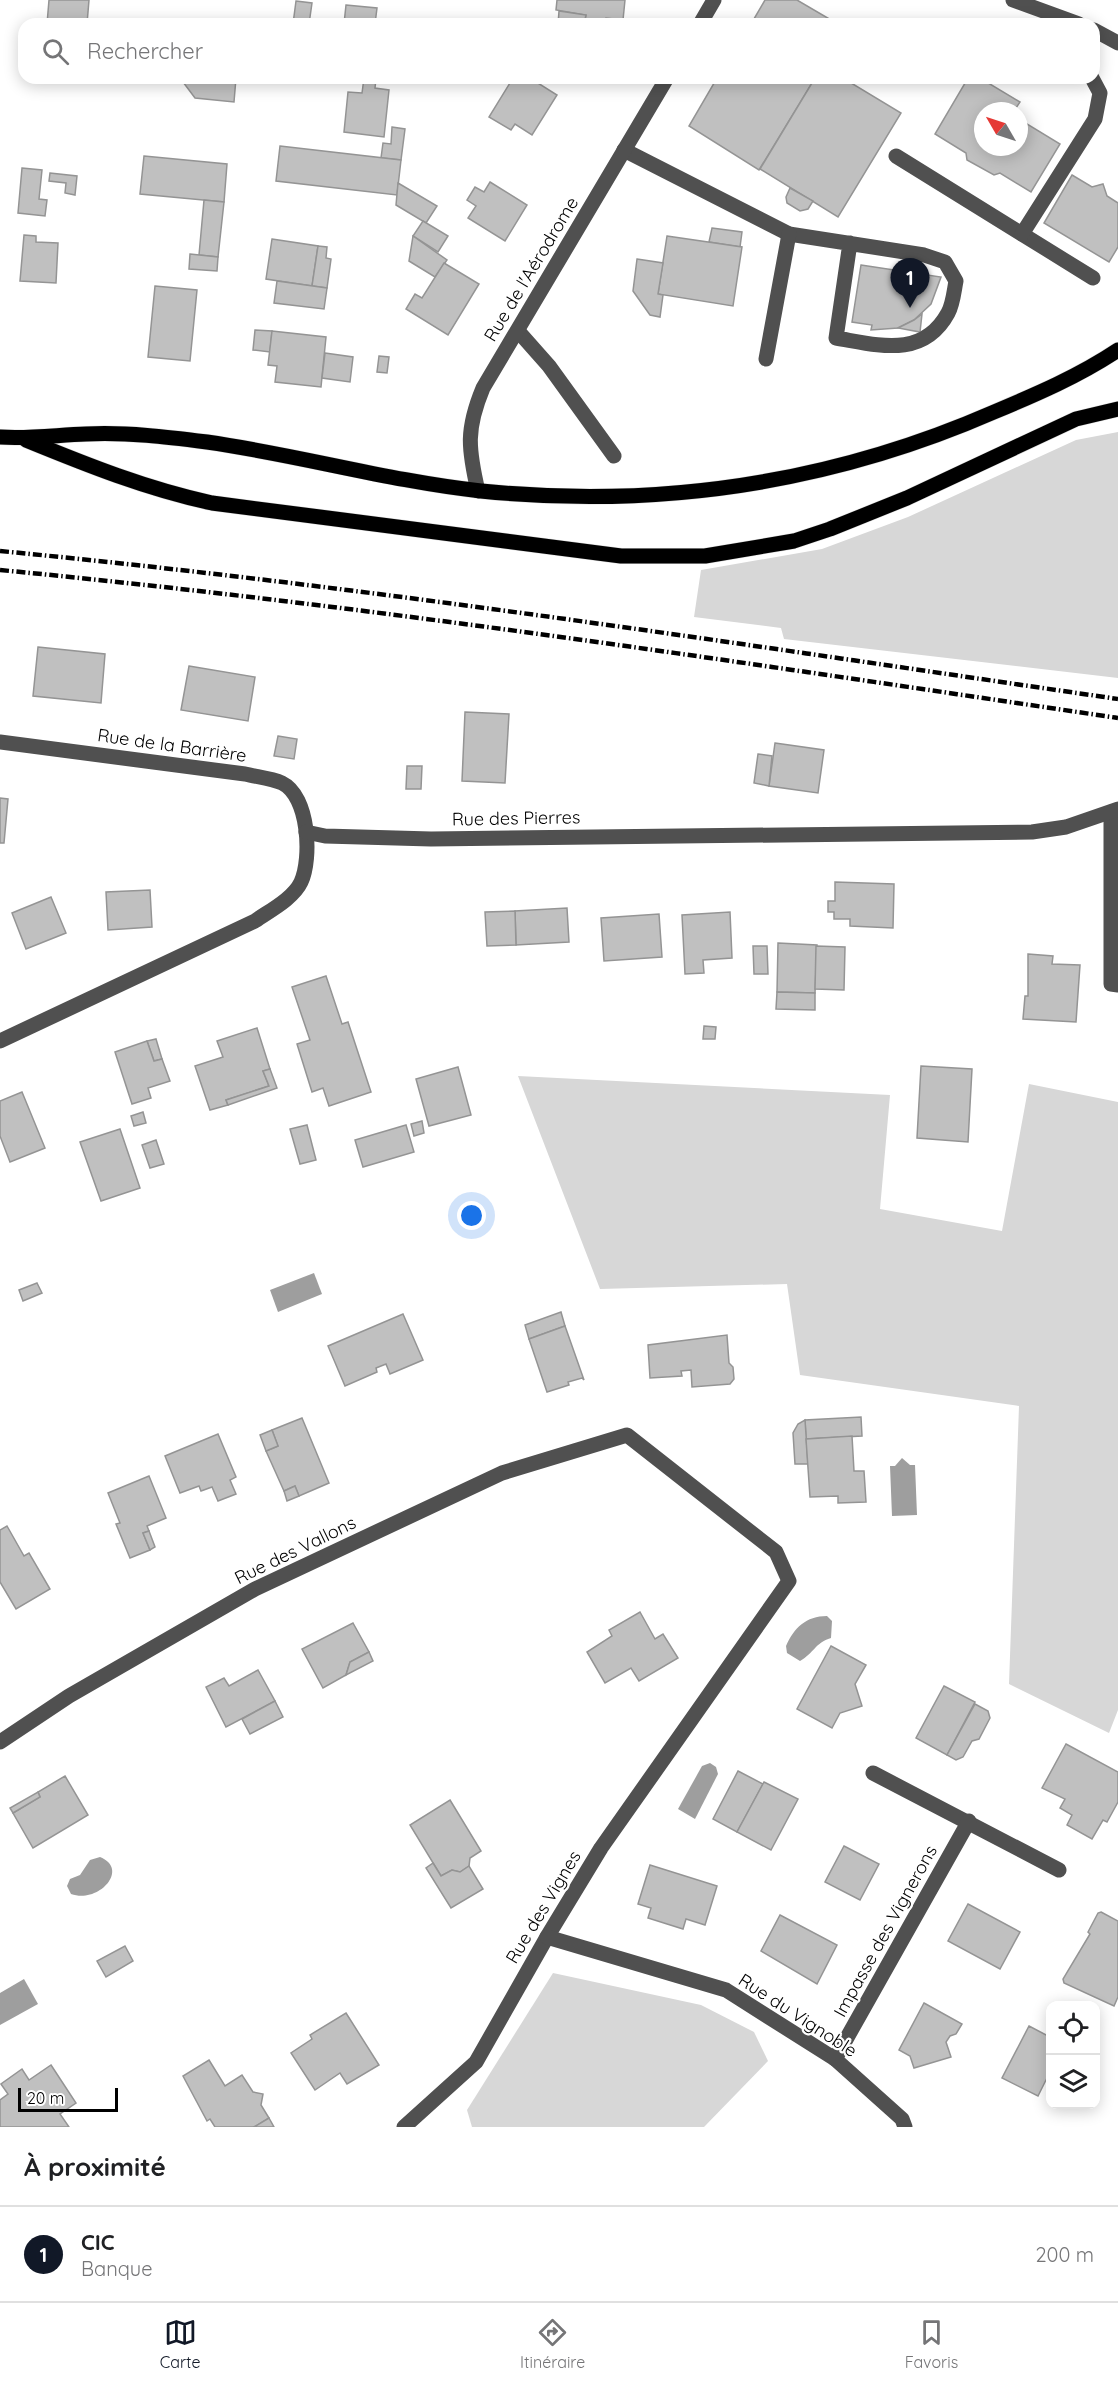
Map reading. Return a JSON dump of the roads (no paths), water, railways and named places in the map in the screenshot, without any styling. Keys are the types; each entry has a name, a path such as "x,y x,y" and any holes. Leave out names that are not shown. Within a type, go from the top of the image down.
{"main road":[{"path":"0,437 23,439 88,434 142,434 209,442 478,491 563,497 660,496 784,480 845,466 944,434 1085,372 1118,350"},
{"path":"23,439 126,480 212,503 621,555 705,556 794,541 831,529 907,498 1076,418 1118,409"}],"street":[{"path":"703,18 714,0"},
{"path":"1012,0 1062,18"},
{"path":"1100,33 1118,43"},
{"name":"Rue de l'Aérodrome","path":"478,491 469,450 472,418 483,388 663,84"},
{"path":"1022,234 1095,119 1100,93 1095,84"},
{"path":"624,150 789,234 850,243 924,255 945,262 956,281 949,312 926,338 895,348 836,338 850,243"},
{"path":"896,156 1093,278"},
{"path":"766,358 789,234"},
{"path":"518,331 549,366 614,456"},
{"name":"Rue de la Barrière","path":"0,742 246,774 283,784 299,799 306,832"},
{"path":"1114,811 1111,984 1118,985"},
{"name":"Rue des Pierres","path":"306,832 325,836 431,839 1032,832 1066,827 1114,811"},
{"path":"0,1041 255,921 285,900 300,884 306,861 306,832"},
{"name":"Rue des Vignes","path":"404,2127 476,2062 547,1937 602,1848 789,1581 776,1552 627,1435"},
{"name":"Rue des Vallons","path":"0,1742 69,1696 255,1589 502,1473 627,1435"},
{"path":"873,1773 969,1821 1059,1870"},
{"name":"Impasse des Vignerons","path":"835,2060 969,1821"},
{"name":"Rue du Vignoble","path":"547,1937 726,1990 835,2060 902,2119 905,2127"}],"railway":[{"path":"0,551 140,565 420,599 1118,699"},
{"path":"0,570 140,584 420,618 699,656 1118,718"}],"place":[{"name":"CIC","path":"910,308"}]}
